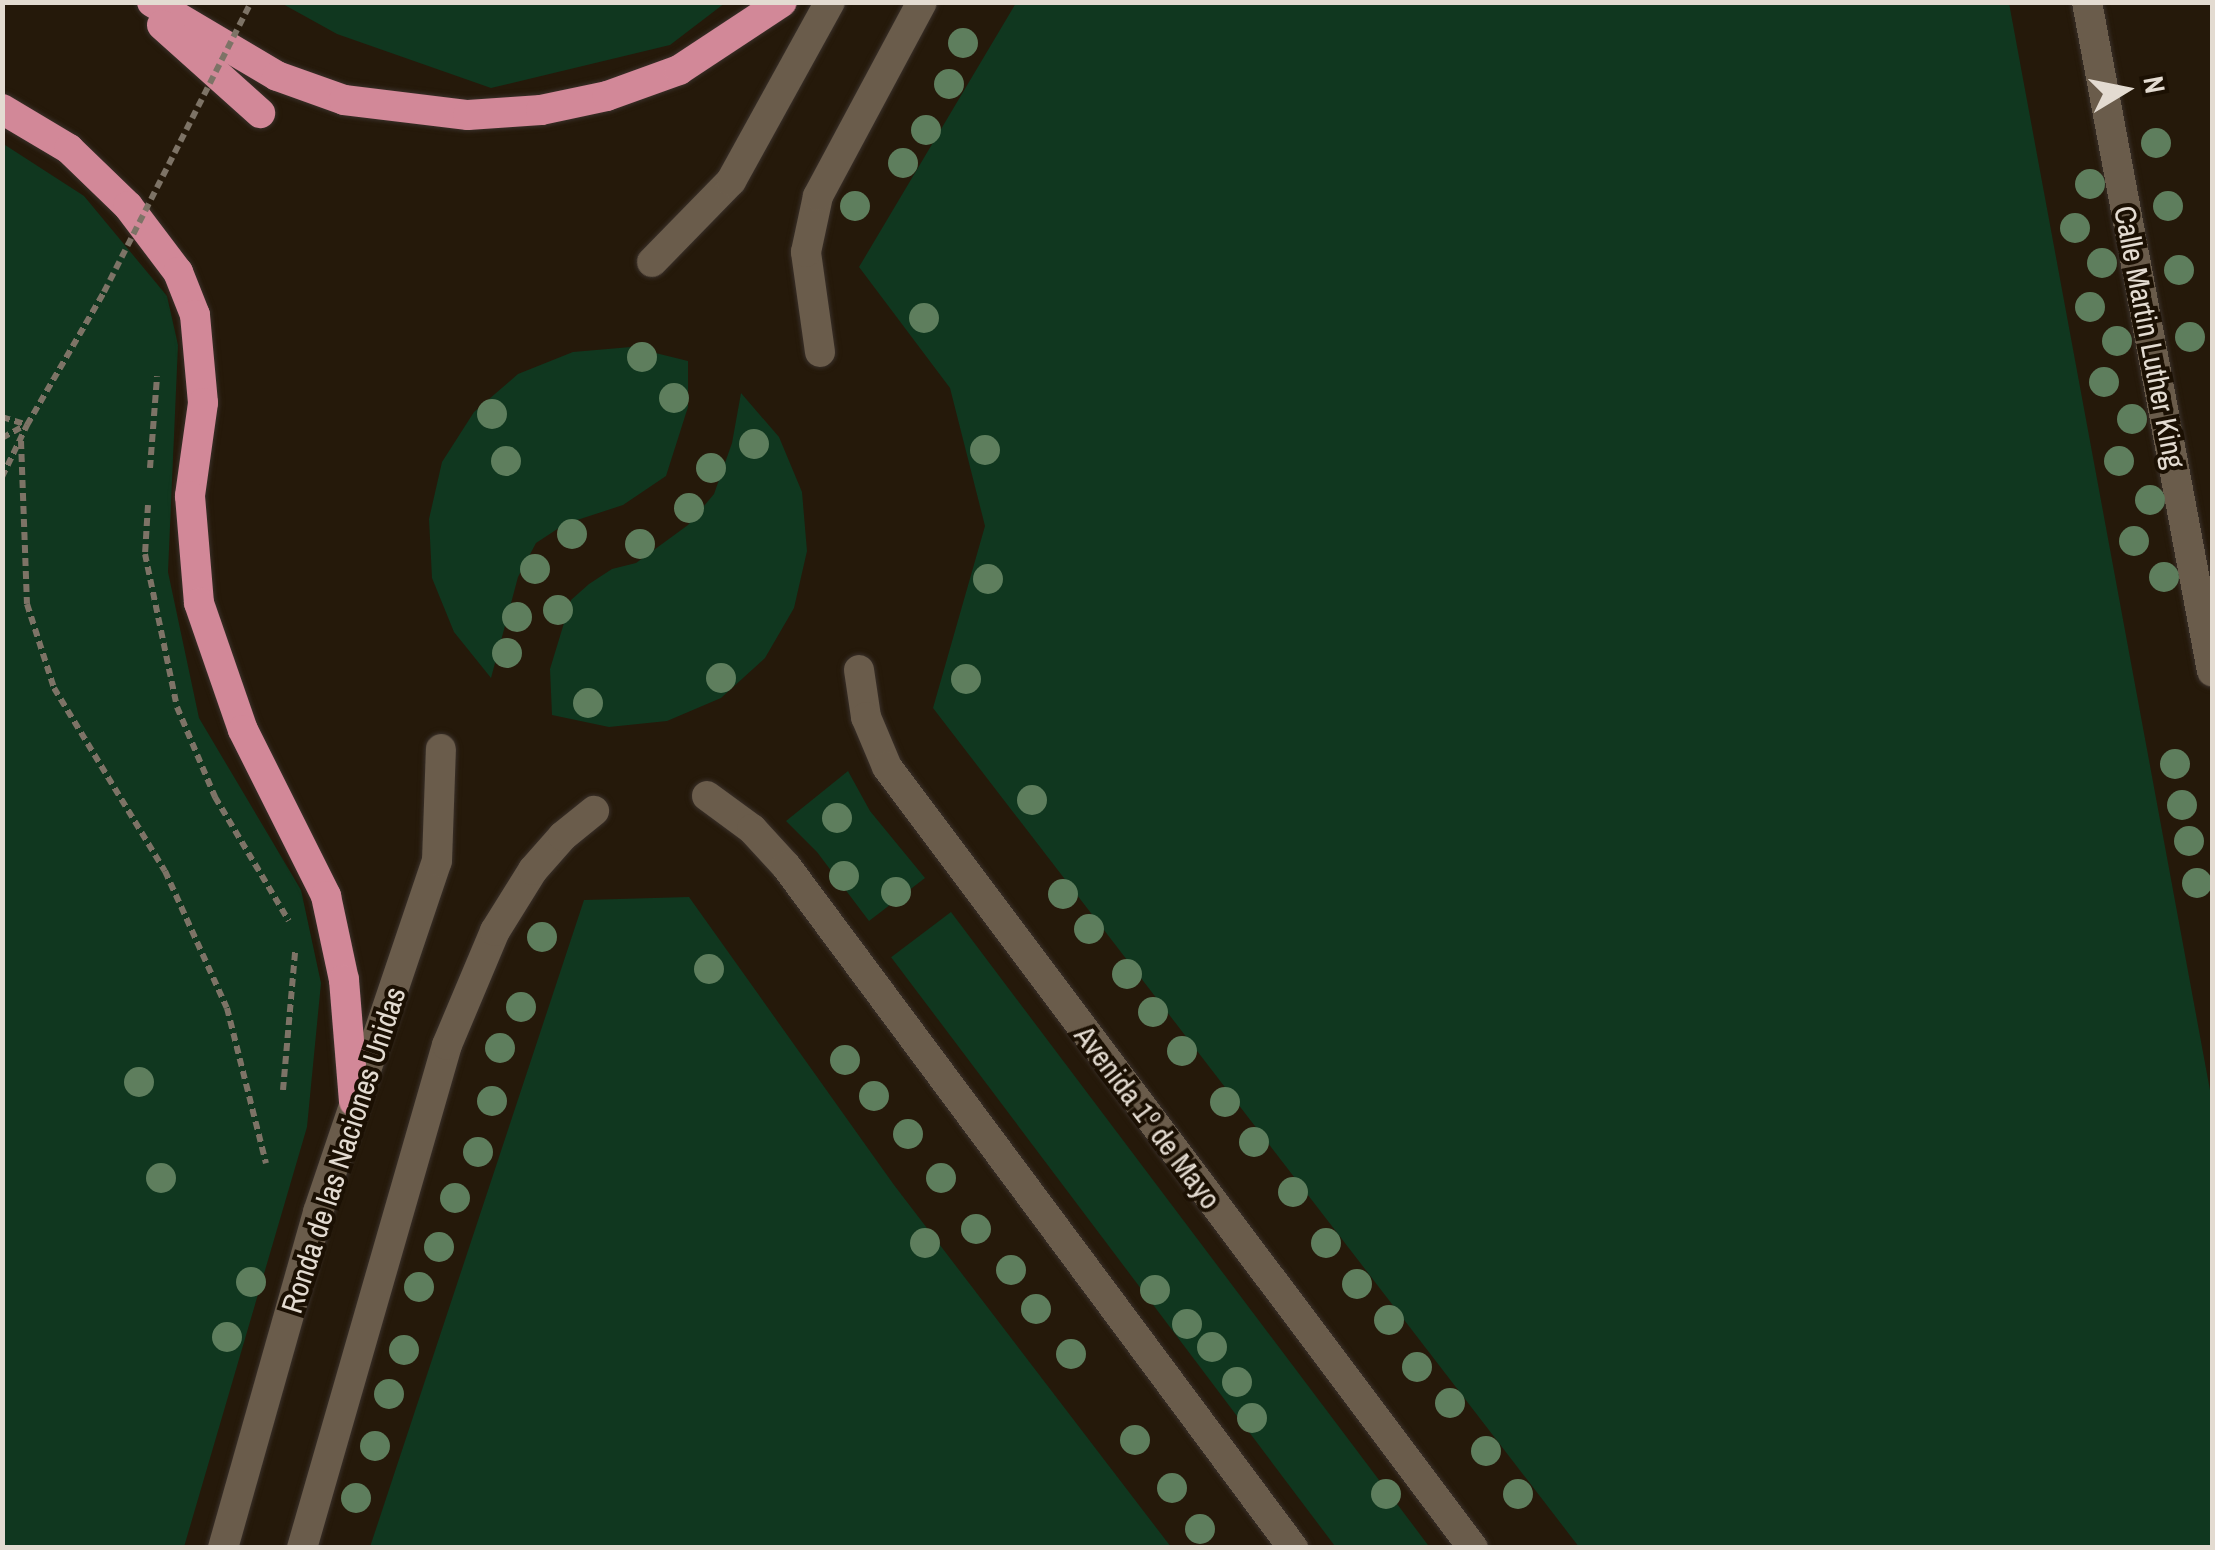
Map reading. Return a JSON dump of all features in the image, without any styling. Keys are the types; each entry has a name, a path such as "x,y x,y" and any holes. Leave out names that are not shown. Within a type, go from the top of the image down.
{"highway":[{"path":"136,2 260,113"},
{"path":"152,2 277,76 344,100 468,115 541,110 607,96 661,77 679,70 782,2"},
{"path":"2,108 69,150 128,206 178,272 196,315 203,403 190,496 198,604 243,730 326,896 344,980 354,1102"}],"street":[{"path":"652,262 731,181 830,2"},
{"path":"820,352 806,252 818,196 922,2"},
{"name":"Calle Martin Luther King","path":"2087,2 2212,671"},
{"name":"Avenida 1º de Mayo","path":"859,670 866,716 888,767 1473,1548"},
{"name":"Ronda de las Naciones Unidas","path":"223,1548 354,1102 437,861 441,749"},
{"path":"707,796 752,829 786,866 1293,1548"},
{"path":"302,1548 448,1045 495,931 532,870 563,836 594,811"}],"path":[{"path":"2,476 26,425 104,292 251,2"},
{"path":"2,416 26,425"},
{"path":"2,438 26,425"},
{"path":"21,441 27,604 54,688 165,871 227,1008 266,1163"}],"green space":[{"path":"281,3 725,3 670,45 491,88 337,34"},
{"path":"1016,3 2009,3 2212,1101 2212,1547 1579,1547 933,708 985,526 950,388 859,267"},
{"path":"2,143 84,196 167,296 178,345 168,572 199,718 301,890 321,983 307,1127 184,1547 3,1547"},
{"path":"631,347 688,361 688,407 666,476 623,505 565,524 536,543 518,577 491,678 454,632 432,578 429,519 442,462 474,412 518,374 573,352"},
{"path":"741,393 779,437 802,492 807,551 794,608 765,658 721,698 667,721 609,727 552,715 550,669 571,600 612,569 636,563 688,525 714,494 732,443"},
{"path":"848,771 870,811 925,878 869,921 817,852 786,821"},
{"path":"689,897 894,1185 1171,1547 370,1547 584,900"},
{"path":"951,912 1430,1548 1336,1548 891,957"}]}
